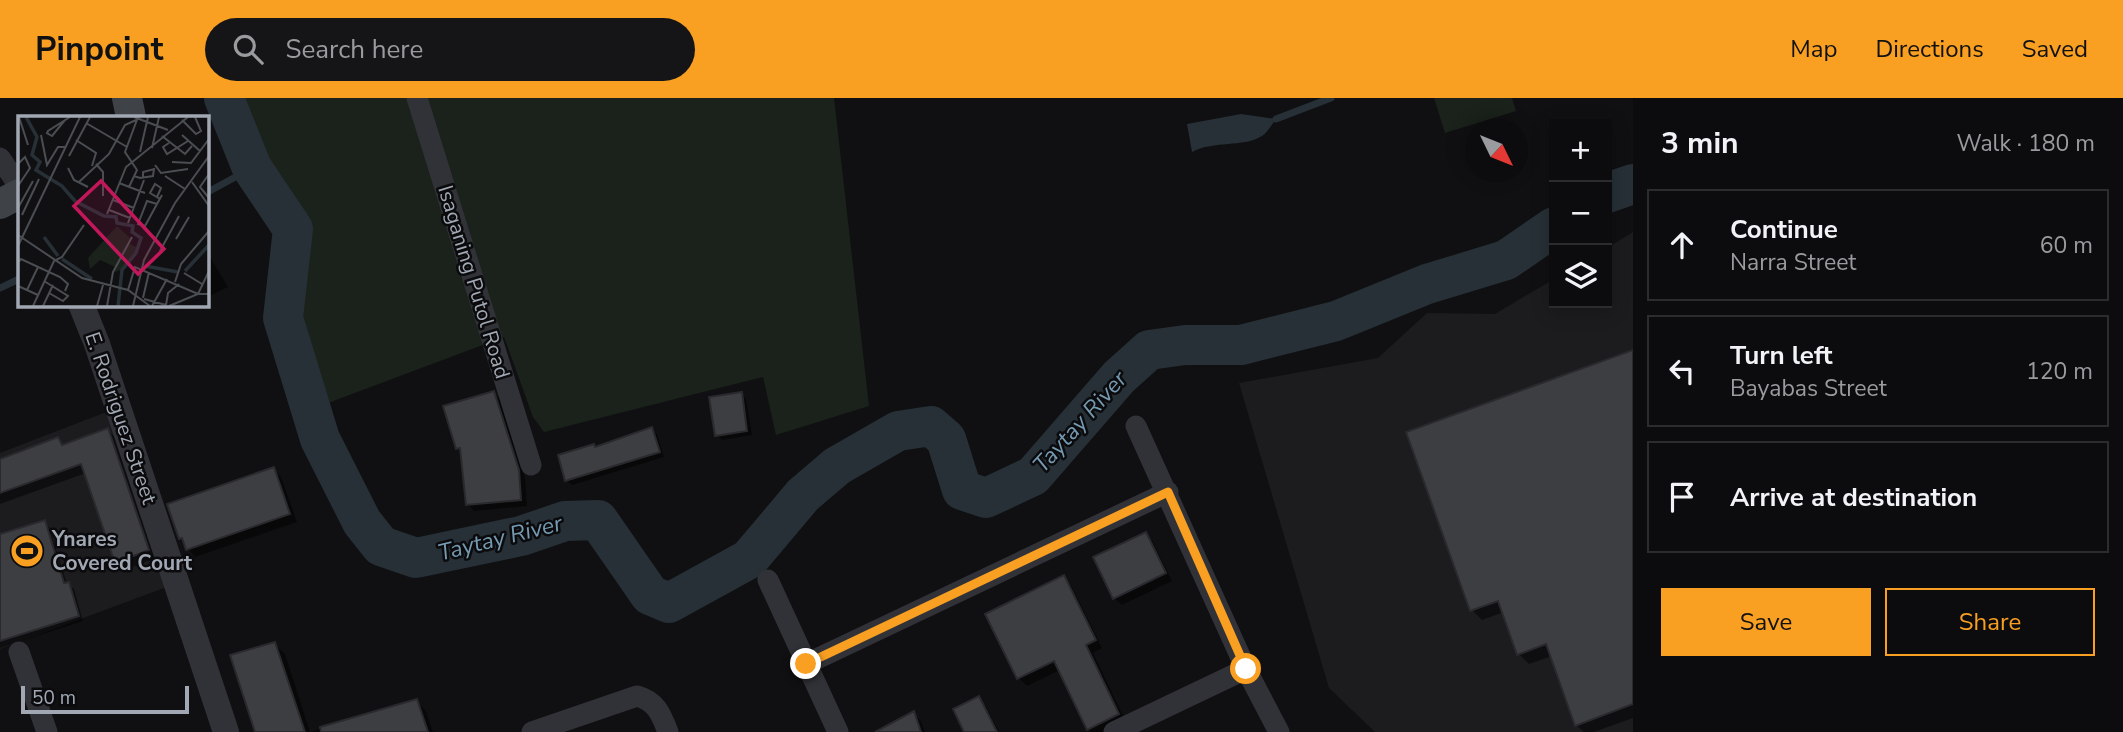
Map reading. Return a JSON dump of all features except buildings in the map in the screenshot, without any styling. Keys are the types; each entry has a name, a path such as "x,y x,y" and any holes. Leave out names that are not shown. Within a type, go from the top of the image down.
{"main road":[{"path":"127,98 131,116"},
{"path":"0,204 18,195"}],"street":[{"name":"Isaganing Putol Road","path":"417,98 531,465"},
{"path":"0,158 18,185"},
{"name":"E. Rodriguez Street","path":"82,306 97,344 226,732"},
{"path":"1136,426 1246,669 1279,732"},
{"path":"806,664 1168,492"},
{"path":"768,580 838,732"},
{"path":"19,652 47,732"},
{"path":"1114,732 1246,669"},
{"path":"532,732 637,696 648,699 658,709 668,732"}],"shaded area":[{"path":"243,98 834,98 869,406 776,435 763,377 544,432 533,417 504,337 328,403 293,319 305,231 257,156"},
{"path":"1434,98 1512,98 1516,111 1490,119 1465,119 1465,127 1445,133"},
{"path":"1241,114 1276,119 1264,135 1254,140 1210,146 1192,152 1187,124"},
{"path":"1633,232 1633,732 1375,732 1329,688 1239,383 1378,358 1427,313 1495,314 1549,282 1549,308 1612,308 1612,245"},
{"path":"114,409 172,585 0,649 0,453"}],"waterway":[{"name":"Taytay River","path":"224,98 252,168 293,229 283,318 320,439 362,522 381,546 416,558 521,536 565,521 598,520 650,595 669,603 749,559 803,495 837,466 898,431 931,426 946,439 962,490 986,498 1033,476 1119,377 1149,350 1185,345 1241,345 1336,321 1427,284 1506,260 1549,230"},
{"path":"1276,119 1331,98"},
{"path":"208,192 252,168"},
{"name":"Taytay River","path":"1612,191 1633,184"},
{"path":"0,288 18,279"}],"place":[{"name":"Ynares Covered Court","path":"27,551"}],"route":[{"path":"806,664 1168,492 1246,669"}]}
